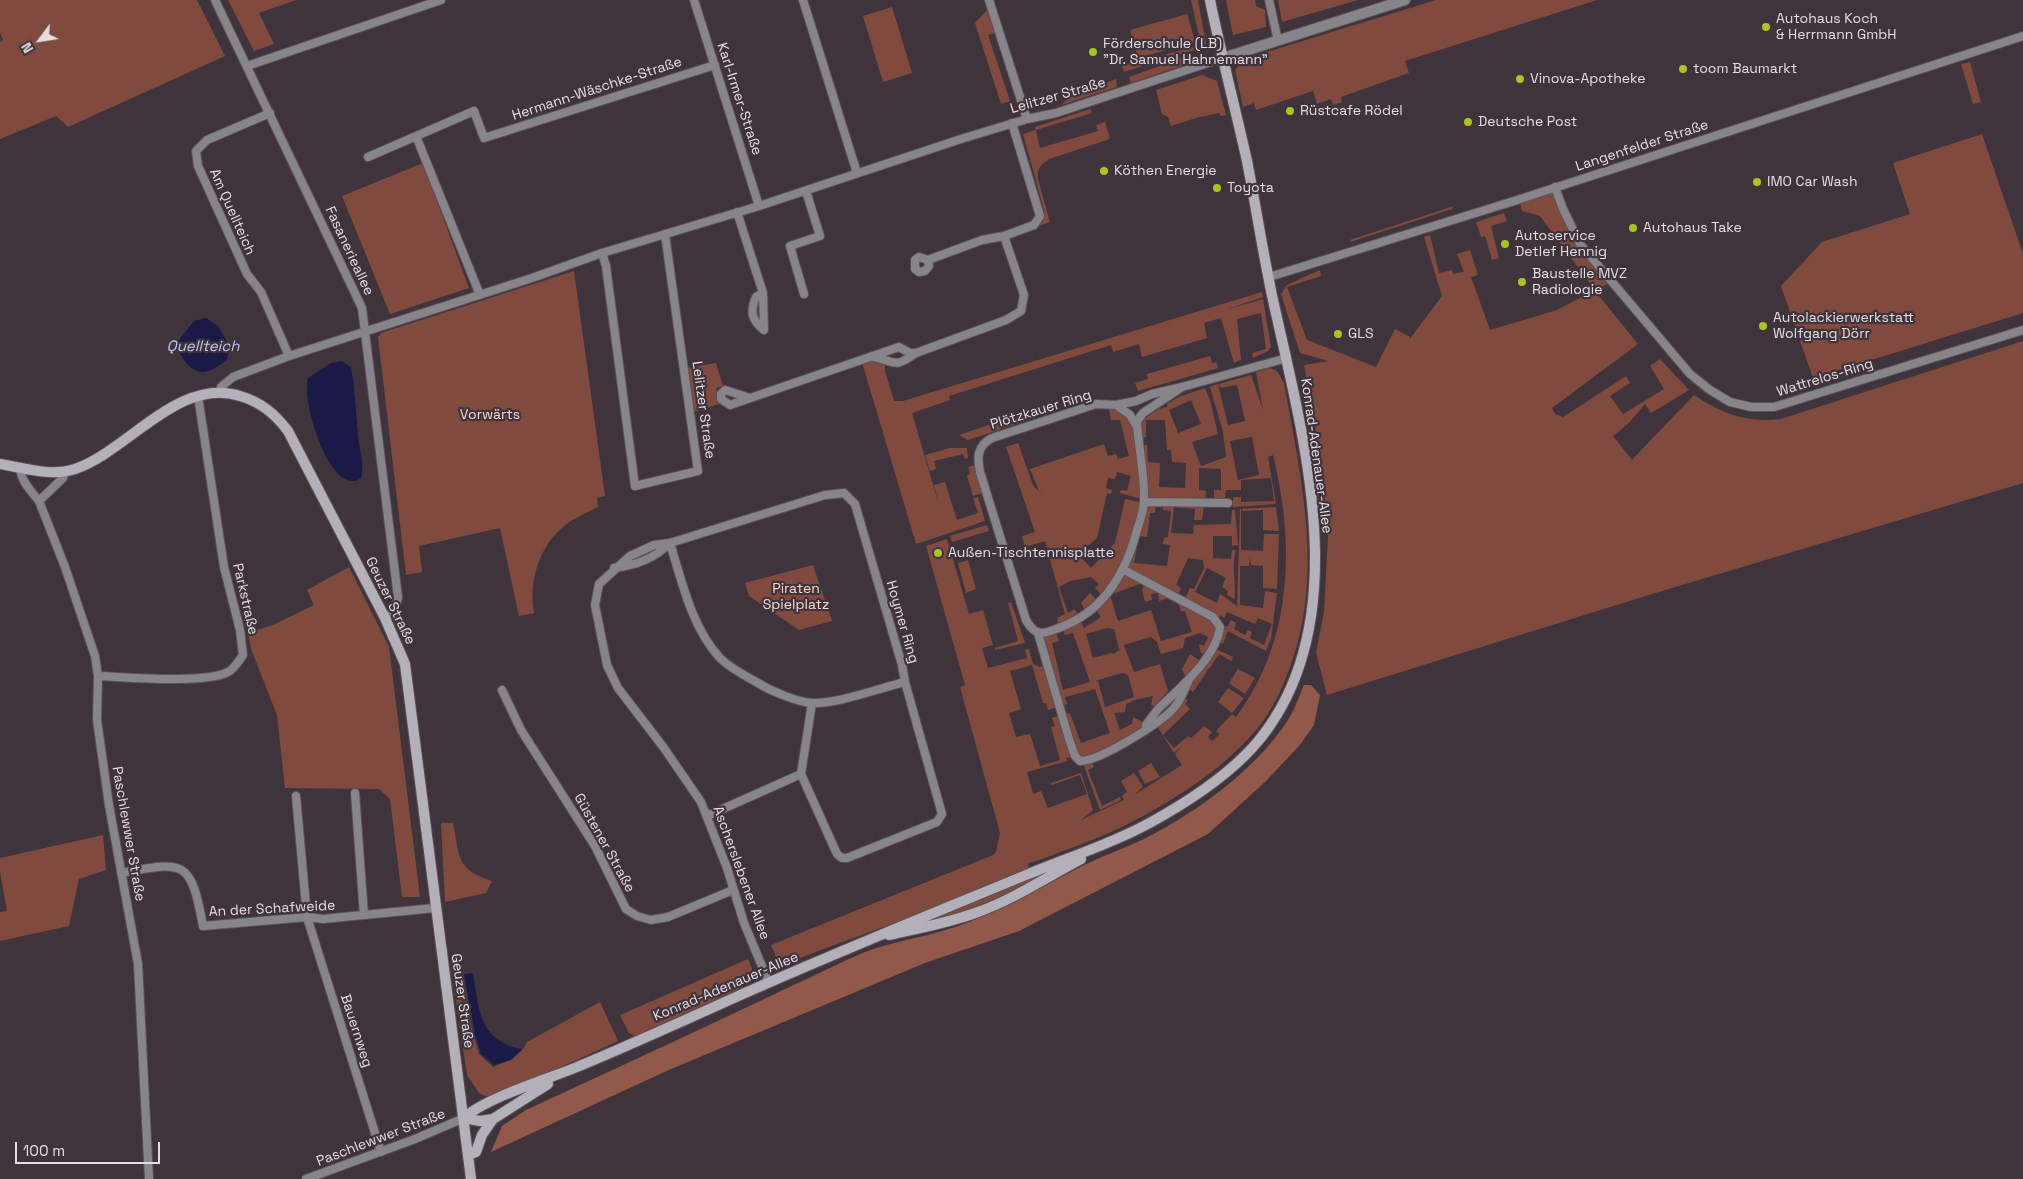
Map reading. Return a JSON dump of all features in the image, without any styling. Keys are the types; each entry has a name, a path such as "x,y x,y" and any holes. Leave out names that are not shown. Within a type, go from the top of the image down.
{"main road":[{"name":"Konrad-Adenauer-Allee","path":"874,938 933,927 980,912 1005,901 1187,801 1237,763 1254,746 1277,714 1290,690 1299,665 1312,613 1315,554 1311,496 1287,358 1268,277 1247,163 1210,0"},
{"name":"Geuzer Straße","path":"0,464 48,472 65,472 93,460 172,407 198,396 221,393 251,399 268,410 282,423 294,441 385,618 405,664 435,908 472,1179"},
{"name":"Konrad-Adenauer-Allee","path":"464,1118 481,1106 588,1062 907,922 1119,838"},
{"name":"Konrad-Adenauer-Allee","path":"492,1119 520,1100 588,1062"},
{"path":"464,1118 480,1121 492,1119"},
{"path":"469,1155 476,1152 482,1135 492,1119"}],"street":[{"name":"Fasanerieallee","path":"215,0 358,298 366,331 398,597 395,609 385,618"},
{"path":"247,66 441,0"},
{"name":"Karl-Irmer-Straße","path":"694,0 759,206"},
{"path":"803,0 858,173"},
{"path":"989,0 1027,119"},
{"path":"1269,0 1278,41"},
{"name":"Lelitzer Straße","path":"221,393 221,386 234,377 290,356 480,295 602,253 759,206 1012,123 1056,113 1404,0"},
{"name":"Langenfelder Straße","path":"1268,277 1555,187 2023,36"},
{"name":"Hermann-Wäschke-Straße","path":"416,136 474,110 484,138 487,138 715,65"},
{"name":"Am Quellteich","path":"270,113 207,140 196,151 198,166 247,274 261,292 290,356"},
{"path":"928,260 982,240 1004,236 1034,225 1040,216 1012,123"},
{"path":"368,157 416,136 480,295"},
{"name":"Wattrelos-Ring","path":"1555,187 1572,228 1586,251 1678,362 1700,383 1730,402 1761,408 1787,404 2023,330"},
{"path":"804,294 790,246 820,236 806,191"},
{"path":"737,212 763,293"},
{"name":"Lelitzer Straße","path":"602,253 606,266 635,486 698,471 665,234"},
{"path":"874,358 888,364 896,364 916,353 1006,320 1021,311 1024,295 1004,236"},
{"path":"750,398 874,358 899,347 910,353 916,353"},
{"name":"Plötzkauer Ring","path":"1124,570 1213,617 1219,623 1219,632 1215,642 1189,680 1158,708 1140,732 1096,757 1083,761 1077,758 1038,633 1031,630 1026,620 980,472 979,450 985,442 992,438 1096,404 1116,405 1136,401 1152,394 1287,358"},
{"name":"Plötzkauer Ring","path":"1116,405 1134,412 1143,413 1182,387"},
{"name":"Parkstraße","path":"98,676 195,679 217,677 230,672 243,655 242,639 224,567 198,396"},
{"path":"1136,401 1133,406 1138,429"},
{"path":"1116,405 1130,415 1138,429"},
{"path":"1038,633 1064,626 1095,606 1124,570 1131,553 1144,502 1138,429 1138,421 1143,413"},
{"name":"Paschlewwer Straße","path":"20,468 20,475 39,501 85,623 95,656 98,676 97,720 121,874 138,964 149,1179"},
{"path":"39,501 63,478 65,472"},
{"name":"Hoymer Ring","path":"844,493 855,504 898,648 905,682 857,695 812,703 770,690 741,674 721,658 694,618 670,544 824,495 844,493"},
{"path":"1144,502 1228,503"},
{"path":"614,568 627,566 657,556 670,544"},
{"name":"Ascherslebener Allee","path":"670,544 645,548 630,556 614,568 599,584 594,605 607,665 618,688 684,776 707,816 744,923 769,982"},
{"path":"812,703 801,774 837,854 842,858 851,857 937,822 942,814 942,808 905,682"},
{"name":"Güstener Straße","path":"502,690 506,694 522,730 595,846 626,909 637,916 651,920 668,917 733,890"},
{"path":"707,816 801,774"},
{"path":"355,793 364,915"},
{"path":"296,796 307,918"},
{"name":"An der Schafweide","path":"121,874 166,865 180,868 191,879 198,900 203,926 307,918 323,919 435,908"},
{"name":"Bauernweg","path":"307,918 381,1152"},
{"name":"Paschlewwer Straße","path":"306,1179 381,1152 464,1118"}],"green space":[{"path":"0,0 197,0 225,56 68,127 56,116 0,139 0,42 3,40 0,33"},
{"path":"228,0 296,0 259,13 274,44 254,51"},
{"path":"1191,0 1198,0 1206,43 1204,47 1124,72 1122,66 1201,45"},
{"path":"1226,0 1255,0 1256,6 1265,10 1266,27 1233,35"},
{"path":"1278,0 1358,0 1282,22"},
{"path":"1436,0 1597,0 1405,61 1409,73 1341,97 1342,102 1333,105 1331,99 1317,104 1313,91 1256,110 1254,103 1243,107 1235,70 1244,59"},
{"path":"892,7 912,73 883,82 863,16"},
{"path":"987,10 995,33 988,35 1010,101 1001,104 975,23"},
{"path":"1187,14 1195,42 1138,58 1130,30"},
{"path":"1182,58 1195,61 1131,83 1129,77"},
{"path":"1970,62 1981,102 1973,104 1961,64"},
{"path":"1202,75 1217,81 1226,115 1221,116 1219,113 1171,126 1168,117 1162,114 1156,90"},
{"path":"1116,79 1117,87 1061,105 1073,95"},
{"path":"1090,109 1092,113 1036,130 1035,127"},
{"path":"1105,122 1110,139 1049,159 1040,166 1038,179 1050,222 1039,226 1044,219 1044,210 1023,134 1036,130 1040,148 1098,131 1096,125"},
{"path":"1982,134 2023,254 2023,313 1813,378 1781,286 1822,242 1910,214 1893,163"},
{"path":"423,163 469,288 390,314 342,196"},
{"path":"1555,188 1571,228 1611,282 1595,291 1638,344 1552,408 1555,414 1563,417 1626,376 1630,383 1610,396 1623,414 1664,389 1650,366 1660,359 1689,390 1651,413 1645,404 1628,424 1613,436 1632,460 1694,395 1704,402 1735,416 1757,420 1781,419 2023,341 2023,483 1652,594 1327,695 1316,653 1324,612 1328,537 1315,425 1304,365 1329,361 1300,353 1281,294 1287,285 1320,270 1321,276 1287,287 1307,340 1376,367 1395,329 1410,337 1409,340 1442,296 1424,237 1430,235 1439,273 1452,270 1453,274 1464,272 1457,254 1470,250 1478,275 1471,277 1490,330 1557,310 1595,290 1540,216 1522,211 1519,199"},
{"path":"1454,206 1452,209 1350,242 1350,240"},
{"path":"1504,213 1507,221 1491,226 1499,258 1492,260 1485,236 1481,237 1476,222"},
{"name":"Vorwärts","path":"574,271 605,496 597,498 598,507 571,521 552,539 539,561 535,574 533,587 534,613 519,616 500,528 419,546 422,572 406,575 378,337 381,333"},
{"path":"1262,292 1263,297 1225,310 1263,299 1271,347 1268,351 1253,358 1252,353 1266,349 1261,313 1237,319 1241,360 1234,363 1221,318 1204,323 1207,338 1142,357 1139,344 1113,352 1111,345 949,396 950,400 912,413 939,505 934,485 945,482 957,520 978,513 973,498 978,497 985,521 916,544 862,362 873,358 885,363 885,371 894,401 903,401"},
{"path":"1210,356 1212,363 1216,362 1218,368 1138,391 1135,383 1148,379 1147,374"},
{"path":"716,363 723,386 716,388 719,404 693,412 687,368"},
{"path":"1270,368 1277,371 1284,383 1303,491 1308,563 1306,599 1300,635 1283,686 1257,729 1235,752 1199,782 1147,814 1111,832 1086,843 1028,863 1029,873 786,963 778,961 771,945 993,855 996,852 1000,833 960,687 965,685 926,546 947,539 969,614 983,610 993,645 982,648 988,668 1027,658 1025,650 1029,649 1033,664 1040,667 1047,664 1038,633 1055,629 1059,641 1052,643 1063,690 1090,682 1073,633 1065,635 1062,627 1059,627 1057,618 1065,614 1045,541 1025,547 1022,536 1035,532 1006,447 1018,443 1033,485 1044,497 1039,491 1030,469 1104,444 1108,456 1116,454 1118,459 1129,456 1120,420 1111,420 1108,405 1116,405 1138,423 1159,409 1167,407 1167,404 1179,397 1205,388 1210,400 1218,434 1192,442 1201,466 1226,457 1223,432 1210,387 1218,384 1228,425 1245,421 1237,385 1220,388 1219,384 1251,375 1263,410 1256,372","holes":["1191,400 1201,424 1178,433 1169,410","1146,420 1165,420 1167,450 1171,450 1172,462 1186,463 1185,488 1159,487 1160,463 1148,462 1147,445 1140,446 1139,438 1146,437","1252,437 1259,475 1238,480 1230,441","1273,455 1285,523 1284,591 1279,624 1269,657 1255,688 1236,717 1232,714 1216,731 1220,734 1212,741 1208,737 1212,732 1204,726 1191,738 1188,736 1174,748 1163,735 1190,709 1185,704 1188,700 1184,698 1155,723 1174,753 1182,746 1175,754 1182,765 1134,795 1143,787 1134,773 1121,781 1127,792 1122,796 1124,800 1081,820 1093,810 1081,773 1051,783 1052,785 1080,775 1087,794 1048,808 1041,791 1033,794 1027,772 1068,761 1066,758 1075,756 1086,761 1140,732 1147,724 1133,717 1132,724 1120,730 1114,713 1125,712 1126,704 1135,700 1153,696 1151,705 1154,706 1168,691 1160,664 1134,672 1124,645 1151,637 1157,642 1161,654 1183,648 1185,638 1200,633 1208,637 1204,646 1199,644 1201,653 1207,656 1215,640 1223,644 1228,631 1266,651 1271,638 1277,593 1265,591 1263,608 1240,605 1240,566 1249,566 1250,557 1251,565 1263,566 1263,588 1277,589 1279,534 1264,534 1263,551 1241,550 1240,509 1237,610 1237,606 1220,594 1217,603 1195,592 1207,568 1226,578 1222,587 1228,591 1227,595 1235,599 1234,569 1236,550 1232,550 1231,559 1213,558 1213,536 1232,536 1232,546 1238,545 1235,510 1232,510 1231,524 1194,525 1193,534 1171,533 1174,507 1195,509 1194,520 1202,520 1206,491 1199,490 1199,468 1221,469 1221,490 1214,490 1214,498 1225,498 1226,490 1241,490 1241,480 1271,478 1274,501 1241,502 1241,497 1233,497 1233,507 1276,504 1268,457","1117,472 1131,476 1127,491 1121,490 1120,493 1144,500 1144,503 1125,499 1115,543 1091,568 1078,554 1097,538 1107,493 1111,494 1112,490 1106,488 1108,478 1115,479","1156,502 1164,502 1163,510 1171,511 1168,537 1164,538 1163,544 1170,545 1167,566 1134,563 1139,536 1147,537 1150,513 1155,513","1188,558 1203,560 1204,568 1194,589 1190,588 1184,601 1178,603 1181,611 1185,611 1192,632 1161,641 1151,610 1118,621 1110,595 1145,582 1142,590 1145,602 1152,600 1151,594 1158,593 1159,601 1168,598 1171,594 1177,598 1181,588 1176,585","1091,577 1099,584 1095,588 1104,597 1099,602 1090,593 1081,603 1086,612 1094,607 1101,617 1084,628 1075,609 1068,613 1059,587 1070,581","1227,612 1255,624 1258,618 1272,624 1264,645 1250,638 1252,632 1248,630 1245,635 1234,629 1236,623 1231,620 1228,626 1220,628 1217,620 1220,615 1224,618","1107,628 1114,629 1119,649 1122,649 1113,654 1093,658 1086,634","1032,665 1043,703 1046,703 1048,710 1067,704 1065,697 1095,689 1110,733 1081,743 1070,713 1052,718 1055,726 1051,727 1060,760 1040,766 1030,734 1016,737 1009,713 1021,709 1010,671","1122,673 1128,675 1134,697 1105,707 1098,681 1095,682 1098,680"]},
{"path":"1025,413 1026,416 1033,414 1034,418 968,440 959,435"},
{"path":"950,448 967,448 968,458 965,459 963,454 934,461 936,469 930,471 925,455"},
{"path":"978,464 986,492 973,496 967,476 970,474 968,467"},
{"path":"1276,507 1279,531 1263,530 1263,510 1242,511 1242,509"},
{"path":"987,525 989,531 952,542 950,536"},
{"path":"968,560 976,589 966,593 958,563"},
{"name":"Piraten Spielplatz","path":"813,565 832,621 799,630 749,596 745,583"},
{"path":"349,567 389,647 420,897 402,897 390,799 379,789 285,788 277,715 251,649 248,633 273,625 314,605 307,590"},
{"path":"1009,596 1025,643 995,650 995,648 1018,641 1008,603 1011,602"},
{"path":"1216,649 1233,657 1231,661 1219,654 1209,669 1206,669 1208,670 1193,692 1186,687 1190,679 1185,676 1182,669 1190,654 1202,662 1204,667"},
{"path":"1238,669 1255,678 1245,694 1229,683"},
{"path":"1228,688 1244,698 1232,713 1218,702"},
{"path":"1092,763 1094,767 1088,770 1102,806 1120,797 1121,800 1100,810 1084,766"},
{"path":"1151,763 1160,777 1145,784 1138,771"},
{"path":"441,823 453,823 459,853 465,866 471,872 492,881 486,893 445,902"},
{"path":"103,835 106,870 79,879 69,926 0,941 0,912 7,911 0,872 0,858"},
{"path":"1056,865 1039,877 991,901 946,917 900,930"},
{"path":"450,958 463,974 472,1030 479,1054 493,1067 517,1055 527,1042 600,1002 618,1041 519,1086 488,1097 479,1093 467,1075"},
{"path":"748,959 753,971 751,979 741,983 743,987 635,1036 629,1033 620,1015"}],"shaded area":[{"path":"1304,685 1311,685 1320,695 1314,725 1300,745 1266,781 1208,834 1019,931 925,963 671,1069 491,1152 502,1126 526,1110 851,958 890,944 942,931 972,921 1020,899 1082,866 1136,843 1163,829 1221,790 1256,760 1287,721"}],"water":[{"name":"Quellteich","path":"206,318 218,326 230,346 227,360 218,367 203,372 191,368 180,355 175,345 194,321"},
{"path":"342,361 351,367 354,384 362,467 361,478 356,481 345,479 329,462 316,433 308,402 308,378 331,363"},
{"path":"473,973 480,1011 489,1031 497,1039 508,1045 522,1049 511,1060 494,1065 481,1054 475,1035 464,974"}],"place":[{"name":"Autohaus Koch & Herrmann GmbH","path":"1766,27"},
{"name":"Förderschule (LB) \"Dr. Samuel Hahnemann\"","path":"1093,52"},
{"name":"toom Baumarkt","path":"1683,69"},
{"name":"Vinova-Apotheke","path":"1520,79"},
{"name":"Rüstcafe Rödel","path":"1290,111"},
{"name":"Deutsche Post","path":"1468,122"},
{"name":"Köthen Energie","path":"1104,171"},
{"name":"IMO Car Wash","path":"1757,182"},
{"name":"Toyota","path":"1217,188"},
{"name":"Autohaus Take","path":"1633,228"},
{"name":"Autoservice Detlef Hennig","path":"1505,244"},
{"name":"Baustelle MVZ Radiologie","path":"1522,282"},
{"name":"Autolackierwerkstatt Wolfgang Dörr","path":"1763,326"},
{"name":"GLS","path":"1338,334"},
{"name":"Außen-Tischtennisplatte","path":"938,553"}]}
